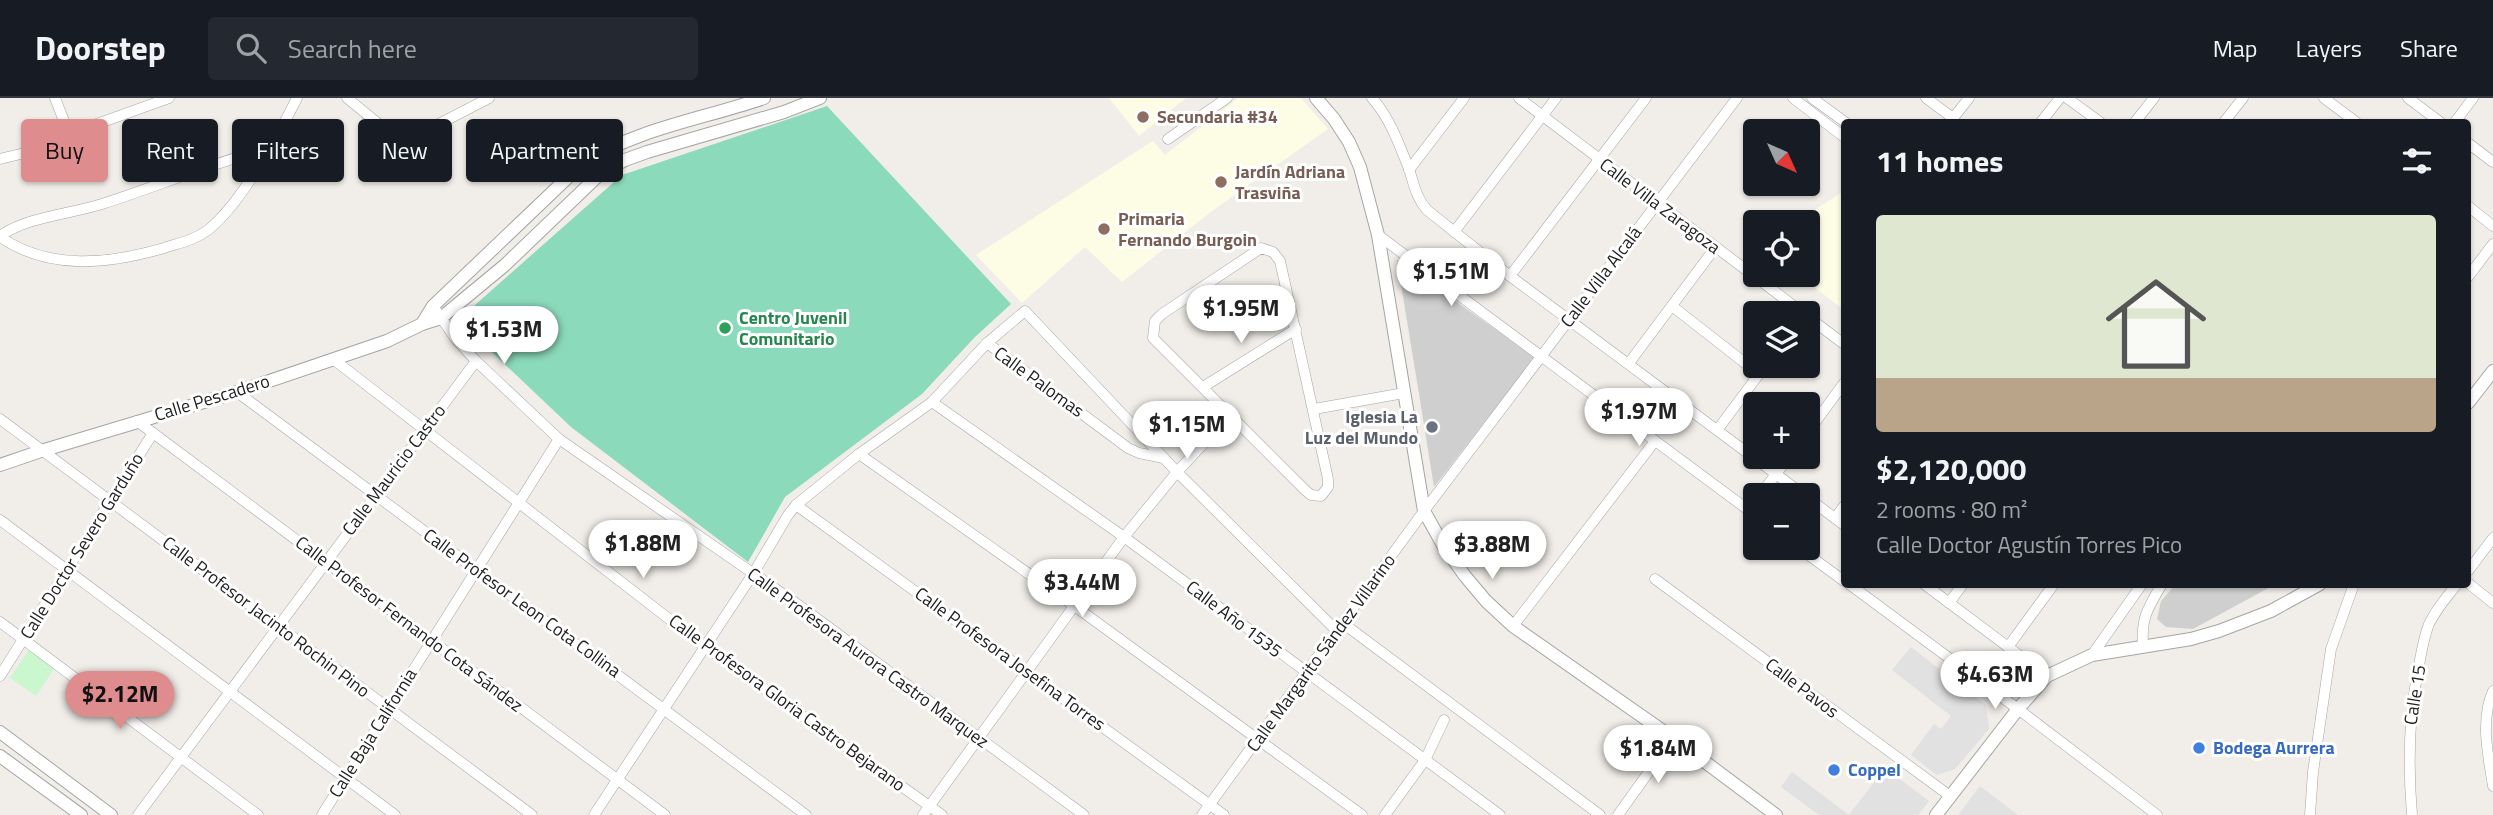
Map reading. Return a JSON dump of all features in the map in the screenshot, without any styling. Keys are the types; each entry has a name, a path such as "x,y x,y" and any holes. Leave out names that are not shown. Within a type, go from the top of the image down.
{"street":[{"path":"55,98 63,119"},
{"path":"108,120 169,98"},
{"path":"286,119 297,98"},
{"path":"347,98 402,143 489,98"},
{"path":"422,324 433,306 583,163 608,147 633,136 764,98"},
{"path":"441,318 505,265 602,172 647,152 784,112 820,98"},
{"path":"1168,139 1227,98"},
{"path":"1316,98 1335,119 1360,167 1378,235 1424,511 1443,545 1486,601 1513,626 1673,738 1776,815"},
{"path":"1372,98 1387,117 1422,204 1510,276 1788,483"},
{"path":"1409,170 1464,98"},
{"name":"Calle Villa Zaragoza","path":"1519,98 1787,301"},
{"path":"1454,232 1556,98"},
{"path":"1510,276 1646,98"},
{"name":"Calle Villa Alcalá","path":"1541,356 1737,98"},
{"path":"1793,98 1841,135"},
{"path":"1812,98 1827,102 1842,119"},
{"path":"1926,98 1951,119"},
{"path":"1953,119 1969,98"},
{"path":"2043,119 2060,98"},
{"path":"2067,98 2096,119"},
{"path":"2137,119 2154,98"},
{"path":"2229,119 2243,98"},
{"path":"2324,98 2352,119"},
{"path":"2408,98 2436,119"},
{"path":"2457,119 2473,98"},
{"path":"1816,116 1827,102"},
{"path":"708,115 711,134"},
{"path":"2471,145 2493,162"},
{"path":"0,159 21,154"},
{"path":"232,158 101,204 13,227 0,236 25,250 58,260 82,263 135,256 194,238 216,223 246,182"},
{"path":"2471,208 2493,226"},
{"path":"1378,235 1655,441 1743,502"},
{"path":"2471,273 2493,244"},
{"path":"1261,248 1273,252 1280,261 1314,409 1328,483 1326,493 1321,496 1311,495 1305,490 1203,387 1158,345 1153,338 1155,321 1261,248"},
{"path":"1629,363 1715,248"},
{"name":"Calle Profesora Aurora Castro Marquez","path":"433,306 455,338 476,361 559,439 753,575 1084,815"},
{"path":"1672,306 1743,356"},
{"path":"594,815 753,575 796,505 859,454 932,402 987,343 1025,312 1177,472 1341,628 1600,815"},
{"name":"Calle Pescadero","path":"0,465 237,392 387,341 441,318"},
{"path":"1820,326 1841,343"},
{"path":"1203,387 1296,329"},
{"name":"Calle Palomas","path":"987,343 1128,448 1164,459"},
{"name":"Calle Margarito Sández Villarino","path":"1202,815 1541,356"},
{"name":"Calle Profesora Gloria Castro Bejarano","path":"333,359 704,646 942,815"},
{"name":"Calle Mauricio Castro","path":"138,815 476,361"},
{"path":"2471,399 2493,371"},
{"path":"1718,429 1756,378"},
{"path":"1820,416 1841,387"},
{"name":"Calle Profesor Leon Cota Collina","path":"237,392 806,815"},
{"path":"1314,409 1404,393"},
{"name":"Calle Año 1535","path":"932,402 1124,537 1500,815"},
{"path":"923,815 1124,537 1177,472 1231,414"},
{"name":"Calle Profesor Jacinto Rochin Pino","path":"0,419 532,815"},
{"path":"137,421 153,433"},
{"name":"Calle Doctor Severo Garduño","path":"0,676 153,433"},
{"name":"Calle Profesor Fernando Cota Sández","path":"153,433 665,815"},
{"name":"Calle Baja California","path":"322,815 559,439"},
{"path":"1513,626 1655,441"},
{"path":"859,454 1073,605 1362,815"},
{"path":"1769,483 1780,469"},
{"name":"Calle Profesora Josefina Torres","path":"796,505 1224,815"},
{"path":"1820,507 1841,523"},
{"path":"1835,518 1841,510"},
{"path":"0,520 395,815"},
{"path":"2471,567 2493,538"},
{"path":"1815,560 1841,579"},
{"name":"Calle Pavos","path":"1655,579 1950,796"},
{"path":"2471,585 2493,603"},
{"path":"1854,588 2158,815"},
{"path":"1929,588 2048,676"},
{"path":"1949,603 1960,588"},
{"path":"2008,647 2051,588"},
{"path":"2092,655 2139,588"},
{"path":"2143,646 2142,627 2145,613 2160,588"},
{"path":"1936,815 2018,709 2048,676 2092,655 2191,639 2219,631 2271,611 2312,588"},
{"path":"2310,815 2331,649 2353,588"},
{"name":"Calle 15","path":"2412,815 2408,737 2413,697 2430,622 2454,588"},
{"path":"0,622 258,815"},
{"path":"2493,691 2487,705 2486,723 2493,786"},
{"path":"1385,815 1425,760 1444,720"},
{"path":"0,732 111,815"},
{"path":"1618,815 1673,738"},
{"path":"0,756 80,815"}],"shaded area":[{"name":"Secundaria #34","path":"1109,98 1186,98 1139,136"},
{"name":"Primaria Fernando Burgoin","path":"1238,98 1301,98 1328,129 1212,211 1122,282 1085,247 1022,303 976,255 1153,141 1165,155"},
{"path":"1841,193 1841,308 1814,287 1820,287 1820,210 1815,210"},
{"path":"1397,260 1535,357 1434,487 1420,400"},
{"path":"2172,588 2268,588 2193,629 2166,627 2157,619 2161,601"},
{"path":"1911,647 1986,705 1989,729 1955,769 1937,775 1911,755 1934,724 1941,729 1951,716 1892,670"},
{"path":"1885,768 1929,801 1918,815 1849,815"},
{"path":"1792,772 1849,815 1819,815 1781,787"},
{"path":"1980,786 2018,815 1958,815"}],"green space":[{"name":"Centro Juvenil Comunitario","path":"827,106 1011,304 975,337 922,394 785,497 748,562 571,427 458,320 614,182 623,182 623,175"},
{"path":"30,648 56,666 36,696 10,678"}],"place":[{"name":"Secundaria #34","path":"1143,117"},
{"name":"Jardín Adriana Trasviña","path":"1221,182"},
{"name":"Primaria Fernando Burgoin","path":"1104,229"},
{"name":"Centro Juvenil Comunitario","path":"725,328"},
{"name":"Iglesia La Luz del Mundo","path":"1432,427"},
{"name":"Bodega Aurrera","path":"2199,748"},
{"name":"Coppel","path":"1834,770"}]}
